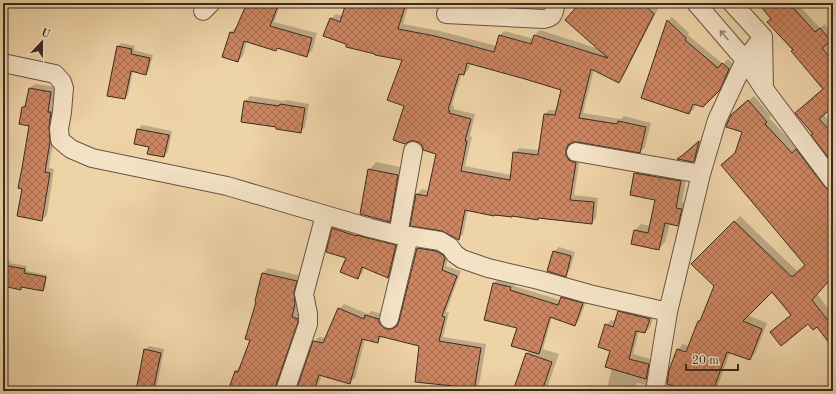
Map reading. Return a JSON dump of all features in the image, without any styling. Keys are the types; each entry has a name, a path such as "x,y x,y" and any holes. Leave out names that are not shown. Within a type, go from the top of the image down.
{"street":[{"path":"446,14 544,19 550,18 553,15 556,3"},
{"path":"696,3 745,60 764,89 833,181"},
{"path":"732,3 763,37 764,89"},
{"path":"655,391 668,312 701,174 717,120 745,60 763,37"},
{"path":"3,63 55,74 62,82 64,88 59,129 60,140 71,149 92,158 227,186 370,228 404,236 440,241 450,247 455,254 462,259 488,268 589,294 668,312"},
{"path":"389,319 404,236 413,151"},
{"path":"576,152 701,174"},
{"path":"285,391 308,324 308,314 304,294 325,215"}],"building":[{"path":"247,3 279,3 270,26 312,38 307,57 277,48 276,51 244,41 238,62 222,57 230,32 234,33"},
{"path":"346,3 406,3 398,29 435,36 494,52 499,35 531,44 534,35 608,58 565,20 580,3 642,3 654,14 619,83 591,69 579,118 617,124 618,121 646,127 640,153 577,142 573,142 568,145 566,155 569,160 576,163 570,200 594,202 592,224 538,218 538,220 512,216 494,216 465,210 459,240 442,231 410,226 416,194 427,196 436,154 423,150 420,143 415,141 410,141 405,144 393,140 404,106 387,100 402,60 375,55 346,47 346,44 323,36 330,18 340,22","holes":["467,63 561,90 555,115 544,114 538,155 513,152 510,180 461,171 467,141 465,141 471,119 449,113 450,111 448,110 459,74 464,75"]},
{"path":"758,3 789,3 815,32 820,28 831,41 822,48 833,62 833,107 819,119 833,134 833,164 811,135 813,134 795,113 823,89 791,51 793,50 767,22 771,19"},
{"path":"667,20 686,38 685,40 718,68 722,63 729,69 720,90 703,107 693,104 689,114 641,98"},
{"path":"117,46 132,49 131,54 150,58 146,75 131,71 125,99 107,96"},
{"path":"29,88 51,92 48,112 51,112 49,127 50,142 45,172 50,173 42,221 17,216 22,189 18,188 29,126 19,124 22,107 25,107"},
{"path":"748,100 767,122 765,124 792,153 796,149 825,187 833,191 833,276 812,300 833,327 833,348 817,327 813,330 808,324 781,346 770,332 791,315 772,292 743,321 762,329 750,360 727,352 713,391 689,391 667,384 669,370 677,349 686,352 714,286 691,264 734,221 792,277 805,265 721,165 735,153 742,132 726,127 727,124 731,115"},
{"path":"244,101 305,108 301,133 276,129 276,127 241,122"},
{"path":"137,129 169,135 164,157 147,154 149,147 134,144"},
{"path":"699,141 694,162 677,159 684,154"},
{"path":"368,169 398,175 390,222 360,214"},
{"path":"634,173 681,181 676,208 682,209 678,226 665,223 659,250 631,244 634,230 648,233 655,200 630,195"},
{"path":"332,228 356,236 396,245 388,278 362,267 358,279 340,272 346,258 326,252"},
{"path":"417,248 436,251 443,255 445,258 442,270 457,276 442,316 445,317 439,341 481,348 474,391 452,391 453,386 415,382 419,346 379,336 378,343 362,339 350,384 319,375 314,391 296,391 313,341 323,343 338,308 364,319 365,315 379,319 379,322 386,329 392,329 397,326"},
{"path":"553,251 571,256 566,277 547,271"},
{"path":"3,265 25,269 24,273 46,277 43,291 21,287 21,290 3,286"},
{"path":"262,273 297,281 294,292 295,304 292,317 298,319 298,322 275,391 228,391 235,371 238,372 250,340 245,339 256,302"},
{"path":"493,283 511,287 510,290 558,305 561,297 583,303 575,326 550,317 539,354 511,346 517,328 484,320"},
{"path":"618,311 650,319 645,333 636,331 629,359 649,364 646,379 605,367 610,351 598,347 605,324 613,327"},
{"path":"144,349 161,353 153,391 136,391"},
{"path":"526,353 552,362 542,391 513,391"}]}
